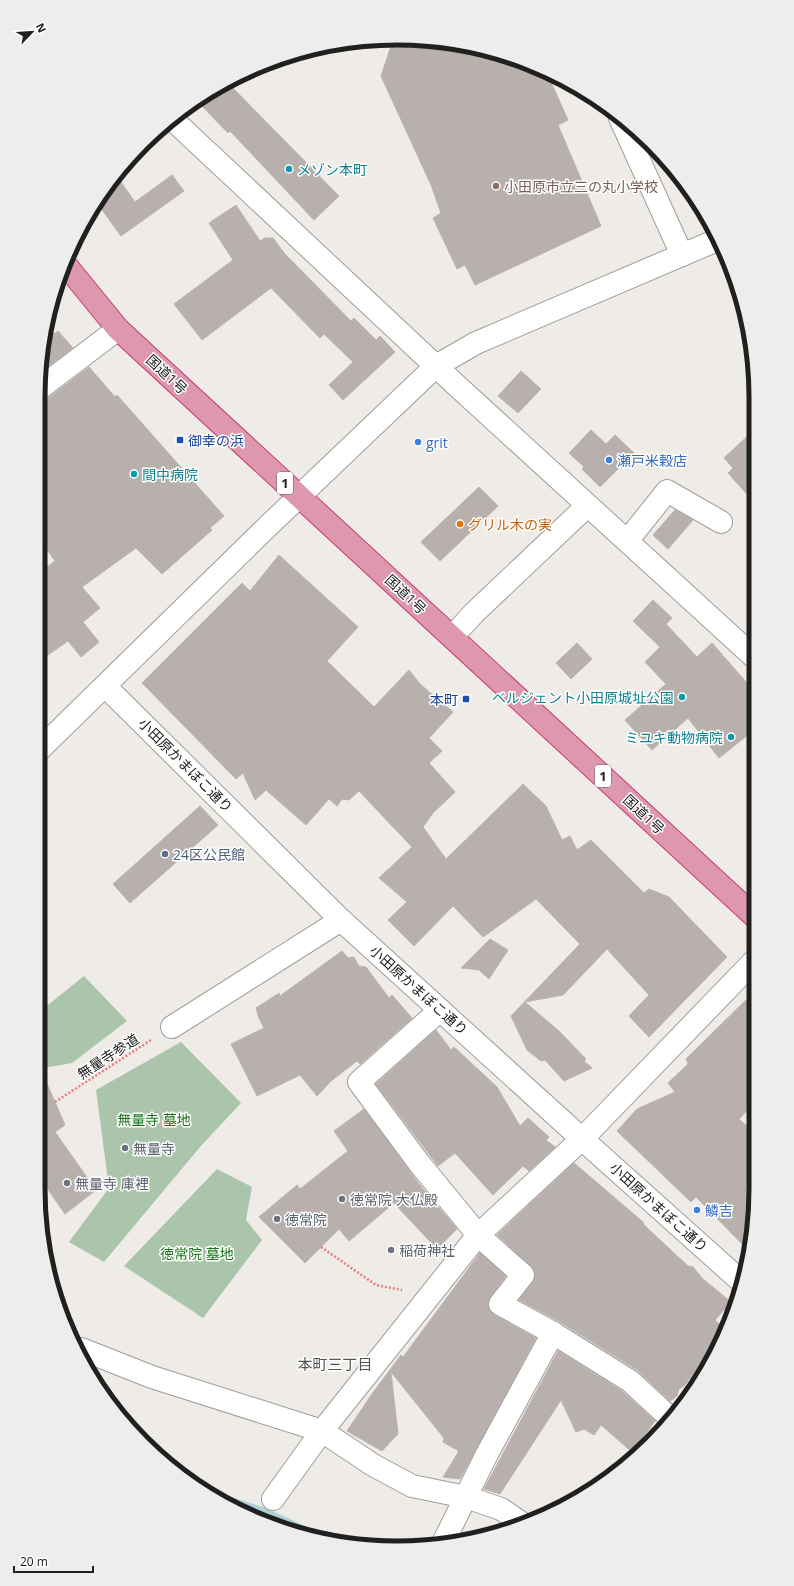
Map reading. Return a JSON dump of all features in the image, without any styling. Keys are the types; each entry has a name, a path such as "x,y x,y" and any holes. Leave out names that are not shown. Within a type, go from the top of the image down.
{"highway":[{"name":"国道1号","path":"69,269 118,328 299,497 749,911"}],"street":[{"path":"176,123 587,506 628,540 749,652"},
{"path":"625,129 682,255"},
{"path":"45,744 436,366 476,343 713,241"},
{"path":"46,384 118,328"},
{"path":"628,540 667,491 721,522"},
{"path":"452,637 474,613 587,506"},
{"name":"小田原かまぼこ通り","path":"105,686 341,920 582,1139 738,1277"},
{"path":"172,1027 341,920"},
{"path":"273,1499 322,1431 478,1235 582,1139 749,966"},
{"path":"440,1010 359,1082 419,1163 478,1235 523,1275 500,1304 553,1333 630,1381 667,1415"},
{"path":"446,1538 487,1454 553,1333"},
{"path":"84,1350 152,1377 322,1431 373,1465 412,1486 466,1496 501,1509 517,1520"}],"path":[{"name":"無量寺参道","path":"55,1102 172,1027"},
{"path":"321,1247 376,1285 430,1295"}],"green space":[{"path":"84,976 127,1021 72,1063 45,1068 45,1007"},
{"name":"無量寺 墓地","path":"181,1042 241,1103 200,1147 104,1262 69,1242 109,1188 96,1090"},
{"name":"徳常院 墓地","path":"217,1169 252,1187 246,1220 262,1240 203,1318 124,1266"}],"water":[{"path":"220,1494 266,1508 317,1532 262,1514"}],"building":[{"path":"391,45 397,45 443,48 466,52 510,64 550,80 568,120 558,125 601,226 475,285 465,265 457,269 433,218 441,213 431,185 381,76"},
{"path":"231,86 339,196 314,220 230,131 228,133 200,104"},
{"path":"172,175 184,191 121,236 100,207 120,181 135,202"},
{"path":"236,205 260,241 265,238 273,238 285,254 351,321 354,318 376,340 380,336 395,352 343,400 329,385 353,362 324,334 320,338 271,288 202,340 174,304 233,260 209,223"},
{"path":"52,331 54,334 58,331 73,348 47,367"},
{"path":"89,367 115,397 117,395 224,516 210,528 212,530 162,574 136,548 82,587 100,608 83,622 99,642 81,657 68,641 45,657 45,568 55,561 45,547 45,400"},
{"path":"521,371 541,389 518,413 498,396"},
{"name":"瀬戸米穀店","path":"591,430 606,444 615,435 634,453 600,487 582,469 584,467 569,453"},
{"path":"749,435 749,497 728,473 733,468 724,458"},
{"name":"グリル木の実","path":"479,487 498,506 440,561 421,542"},
{"path":"675,510 693,520 668,549 653,535"},
{"path":"279,555 358,627 327,661 374,707 409,670 420,684 453,712 429,738 442,751 429,763 455,792 433,813 423,827 446,859 523,784 546,806 562,840 570,836 577,850 591,840 644,893 649,889 669,897 727,957 649,1037 629,1016 649,995 607,949 563,995 525,1002 559,1031 586,1059 584,1061 592,1068 564,1081 545,1060 541,1061 527,1050 511,1016 580,944 536,899 483,937 453,906 414,946 388,920 407,902 379,878 412,847 359,791 349,800 342,799 337,806 329,799 306,825 266,790 255,800 243,773 236,779 142,683 242,583 250,591"},
{"path":"653,600 672,618 666,624 697,657 712,643 749,685 749,734 719,758 688,718 652,750 625,720 666,684 645,662 660,647 633,621"},
{"path":"577,643 592,659 571,679 556,663"},
{"name":"24区公民館","path":"200,806 218,825 130,903 113,884"},
{"path":"490,939 508,950 489,979 479,970 461,968"},
{"path":"342,951 348,958 354,957 359,966 366,967 389,998 392,995 412,1018 360,1064 357,1061 331,1081 317,1096 300,1075 257,1096 231,1044 264,1028 256,1008 279,993 280,996"},
{"path":"749,997 749,1108 739,1119 749,1128 749,1189 744,1246 696,1197 691,1202 617,1131 637,1109 675,1092 668,1083 688,1064 686,1059"},
{"path":"436,1030 451,1050 454,1047 497,1087 520,1126 528,1118 549,1137 546,1140 555,1147 529,1171 523,1166 493,1195 455,1153 438,1166 376,1084"},
{"name":"無量寺 庫裡","path":"45,1079 65,1125 55,1132 96,1190 65,1214 45,1185"},
{"path":"364,1109 419,1184 457,1229 437,1249 394,1203 349,1241 339,1229 305,1263 259,1217 297,1185 300,1189 348,1151 334,1131"},
{"path":"574,1163 643,1222 644,1225 688,1266 693,1267 703,1279 730,1301 715,1320 721,1326 706,1358 684,1386 679,1389 677,1396 670,1401 637,1370 560,1322 519,1300 533,1282 535,1271 497,1235"},
{"path":"480,1253 506,1276 490,1297 488,1303 489,1310 494,1315 536,1338 460,1479 443,1477 459,1451 443,1442 444,1438 391,1372 398,1434 382,1451 347,1431 401,1355 403,1357"},
{"path":"558,1351 622,1391 655,1421 632,1452 601,1425 594,1435 584,1429 576,1432 561,1400 500,1494 484,1489"}],"place":[{"name":"メゾン本町","path":"289,169"},
{"name":"小田原市立三の丸小学校","path":"496,186"},
{"name":"御幸の浜","path":"180,440"},
{"name":"grit","path":"418,442"},
{"name":"瀬戸米穀店","path":"609,460"},
{"name":"間中病院","path":"134,474"},
{"name":"グリル木の実","path":"460,524"},
{"name":"ベルジェント小田原城址公園","path":"682,697"},
{"name":"本町","path":"466,699"},
{"name":"ミユキ動物病院","path":"731,737"},
{"name":"24区公民館","path":"165,854"},
{"name":"無量寺","path":"125,1148"},
{"name":"無量寺 庫裡","path":"67,1183"},
{"name":"徳常院 大仏殿","path":"342,1199"},
{"name":"鱗吉","path":"697,1210"},
{"name":"徳常院","path":"277,1219"},
{"name":"稲荷神社","path":"391,1250"}],"district":[{"name":"本町三丁目","path":"335,1364"}]}
